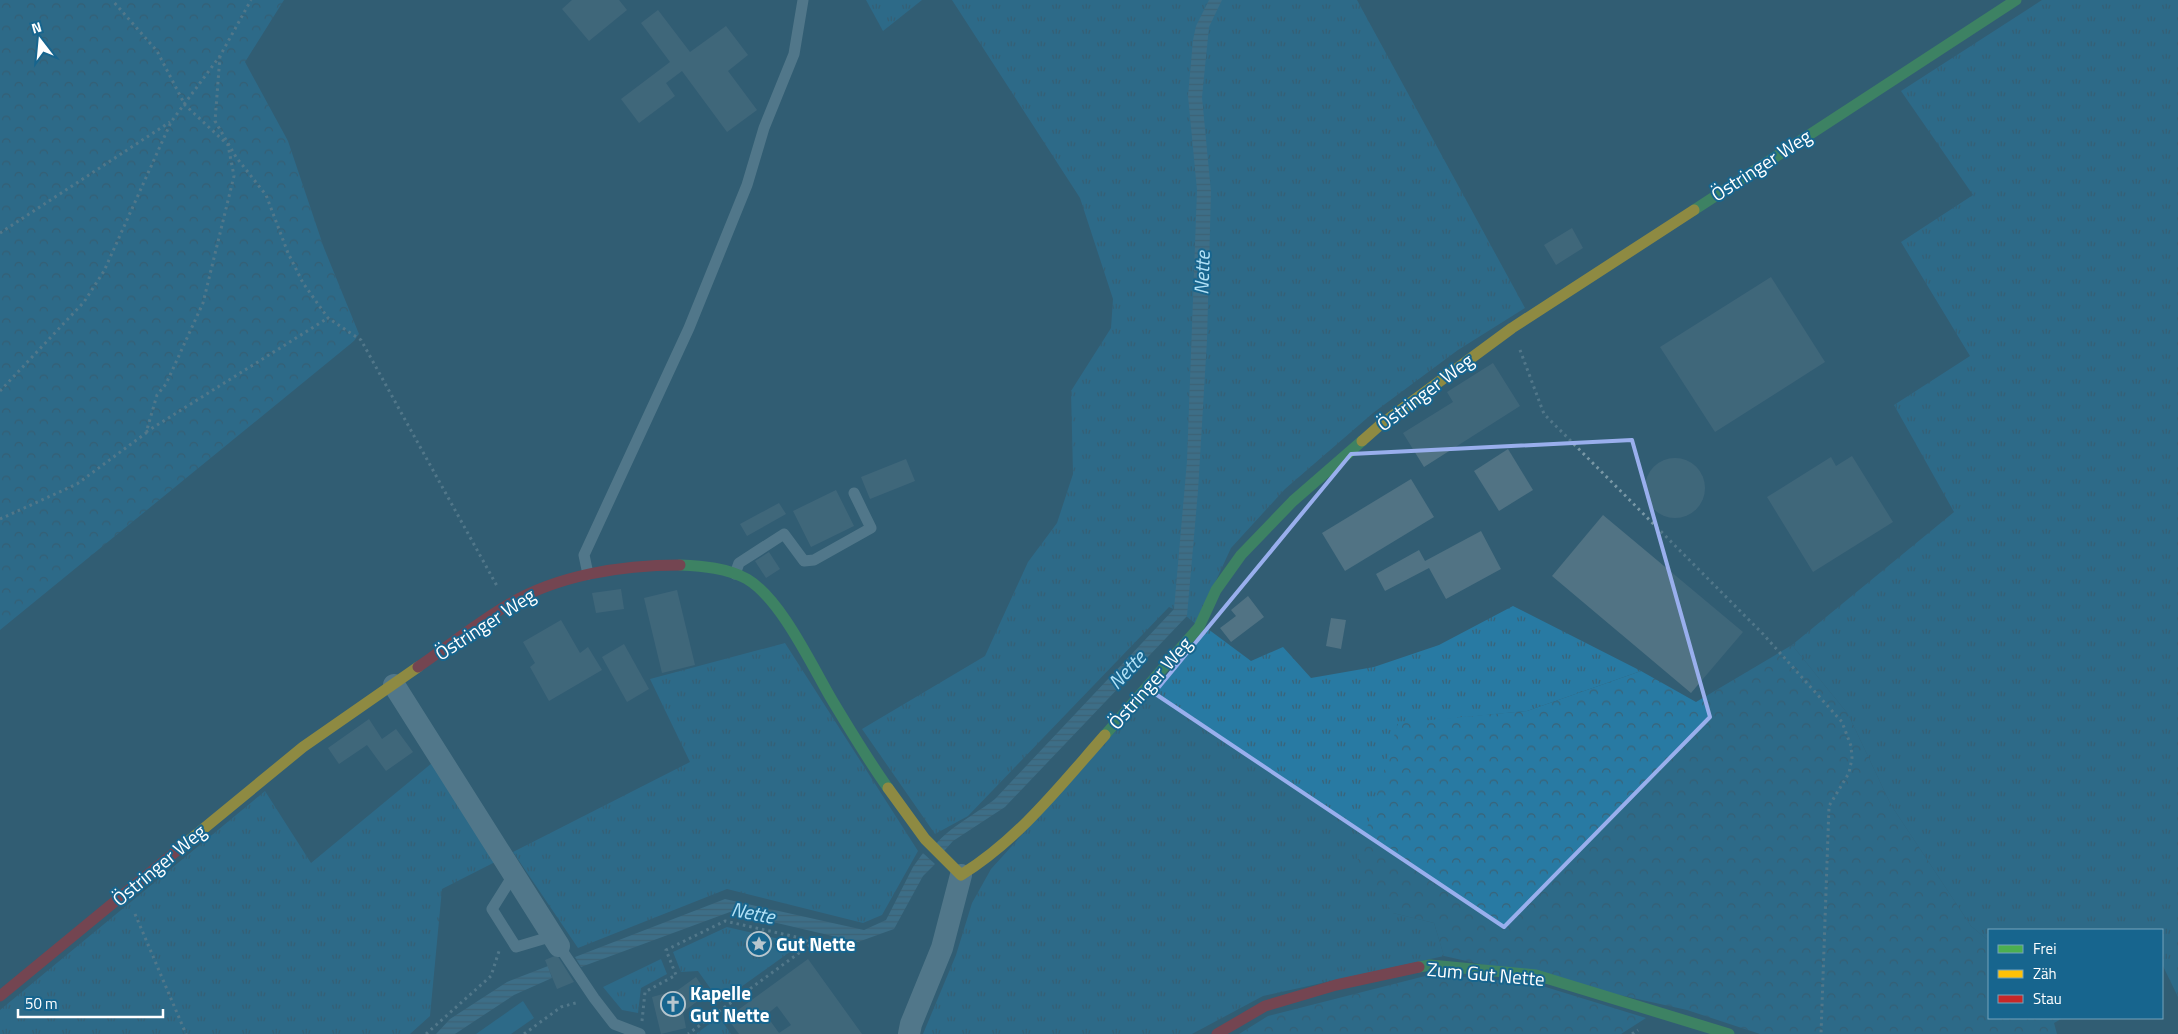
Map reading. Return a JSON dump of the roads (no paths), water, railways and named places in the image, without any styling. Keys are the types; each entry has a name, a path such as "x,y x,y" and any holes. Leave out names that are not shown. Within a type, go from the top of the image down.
{"street":[{"name":"Östringer Weg","path":"0,996 296,753 507,605 539,589 588,574 629,567 677,565 706,567 735,574 748,580 760,590 787,622 868,761 916,829 954,869 984,860 1032,819 1199,627 1216,590 1241,555 1292,501 1379,426 1512,328 2016,0"},
{"path":"394,685 556,941"},
{"path":"909,1034 910,1024 942,948 954,869"},
{"name":"Zum Gut Nette","path":"1217,1034 1265,1006 1336,985 1430,965 1536,975 1729,1034"}],"lane":[{"path":"588,574 584,555 689,328 747,186 764,128 794,54 803,0"},
{"path":"735,574 739,563 784,534 804,561 814,560 871,528 854,493"},
{"path":"514,874 492,909 516,947 556,941 580,978 614,1024 640,1034"}],"water":[{"name":"Nette","path":"1209,0 1222,0 1209,27 1202,97 1211,192 1207,340 1198,491 1187,616 1005,807 953,841 944,851 936,844 956,826 995,799 1174,609 1187,461 1197,190 1188,96 1196,26"},
{"name":"Nette","path":"923,853 935,864 923,876 894,929 858,942 730,912 581,967 575,957 725,899 864,930 886,920 913,867"},
{"path":"548,966 552,978 514,995 455,1034 436,1034 450,1019 507,982"}],"place":[{"name":"Gut Nette","path":"759,944"},
{"name":"Kapelle Gut Nette","path":"673,1004"}]}
